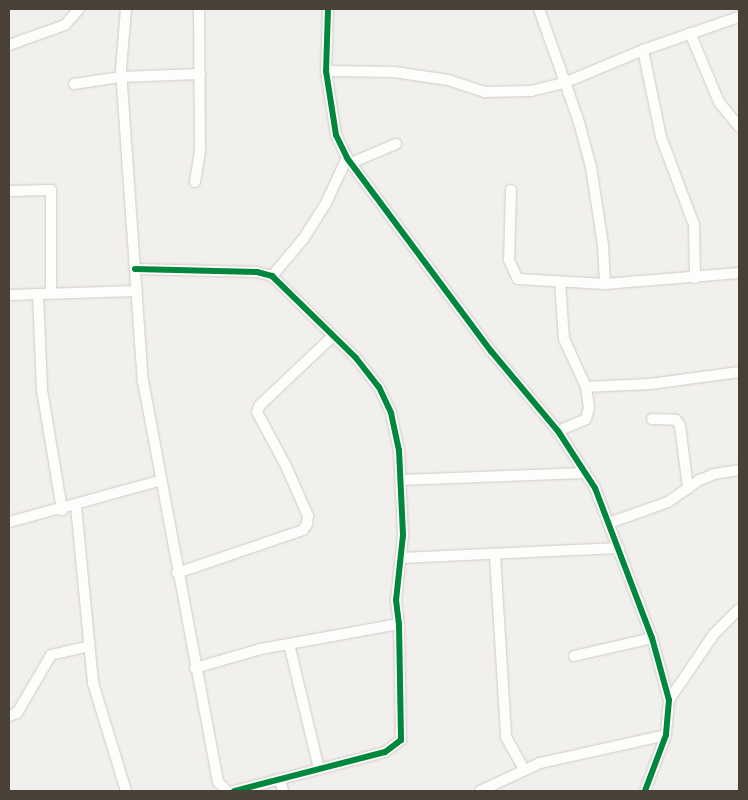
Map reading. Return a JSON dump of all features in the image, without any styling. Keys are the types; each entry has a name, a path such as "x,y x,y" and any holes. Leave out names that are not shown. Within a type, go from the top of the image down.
{"street":[{"path":"9,45 64,25 79,9"},
{"path":"126,9 121,77 142,381 195,668 218,782 222,790"},
{"path":"195,182 200,151 200,9"},
{"path":"328,9 326,71 336,135 349,161 491,351 558,430 595,488 609,522 652,638 669,700 666,735 645,791"},
{"path":"538,9 591,167 603,245 605,284"},
{"path":"326,71 394,72 448,80 484,92 531,91 564,83 643,50 739,17"},
{"path":"690,33 719,102 739,127"},
{"path":"643,50 660,137 694,225 695,278"},
{"path":"74,84 121,77 200,74"},
{"path":"272,276 308,231 349,161 396,144"},
{"path":"9,191 51,190 50,293"},
{"path":"511,190 509,260 518,279 605,284 739,273"},
{"path":"135,269 257,272 272,276 356,358 379,388 391,413 399,450 403,535 396,600 399,624 401,740 384,752 234,791"},
{"path":"558,430 586,419 589,408 586,388 564,339 560,282"},
{"path":"9,295 136,291"},
{"path":"38,294 42,390 62,510"},
{"path":"177,573 303,530 307,524 308,516 297,491 257,412 260,405 333,336"},
{"path":"586,388 650,384 739,372"},
{"path":"652,419 676,420 680,426 688,488"},
{"path":"609,522 652,509 714,474 739,470"},
{"path":"400,480 585,473"},
{"path":"9,522 62,510 159,481"},
{"path":"76,506 93,682 126,791"},
{"path":"400,558 619,548"},
{"path":"495,555 506,737 524,770"},
{"path":"669,700 714,634 739,610"},
{"path":"195,668 289,644 399,624"},
{"path":"574,656 652,638"},
{"path":"289,644 319,769"},
{"path":"9,716 17,714 51,654 89,646"},
{"path":"480,791 524,770 578,752 666,735"},
{"path":"280,779 283,791"}],"cycle path":[{"path":"328,9 326,71 336,135 347,158 491,351 558,431 595,488 652,638 669,700 666,735 645,791"},
{"path":"135,269 257,272 272,276 356,358 379,387 391,413 399,450 403,535 396,600 399,624 401,740 385,752 234,791"}]}
